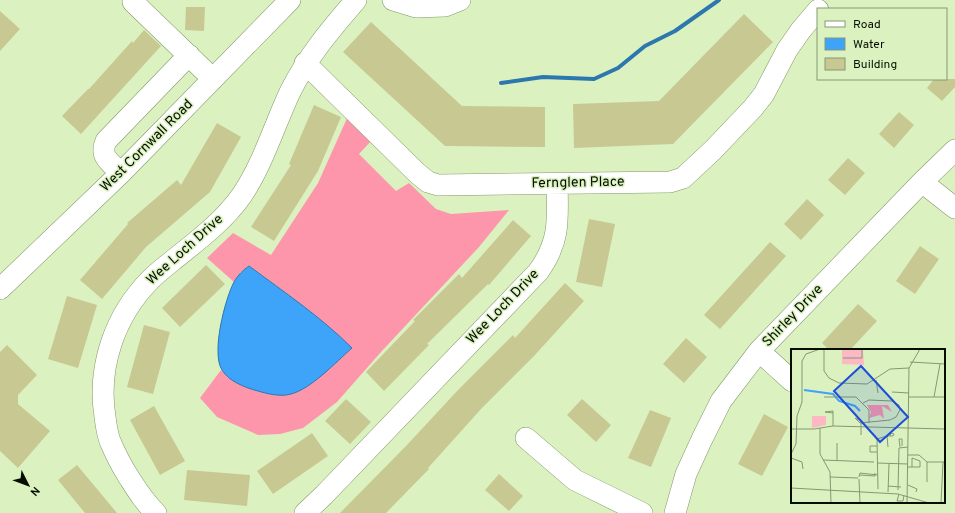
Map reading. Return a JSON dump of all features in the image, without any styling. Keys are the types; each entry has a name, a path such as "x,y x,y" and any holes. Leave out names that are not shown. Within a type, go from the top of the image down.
{"street":[{"name":"West Cornwall Road","path":"0,289 121,173 290,0"},
{"name":"Wee Loch Drive","path":"156,513 140,494 120,463 110,440 104,412 103,384 108,355 115,332 129,305 144,286 219,221 242,195 254,173 305,63 327,33 356,0"},
{"path":"393,0 416,7 446,6 460,0"},
{"name":"Fernglen Place","path":"821,8 828,0"},
{"path":"133,2 213,79"},
{"name":"Fernglen Place","path":"305,63 428,182 438,185 670,182 683,178 713,150 753,108 764,94 800,30 817,12"},
{"path":"121,173 103,154 103,147 106,141 189,55"},
{"name":"Shirley Drive","path":"675,513 686,474 721,401 759,351 922,182 955,150"},
{"path":"922,182 955,208"},
{"name":"Wee Loch Drive","path":"305,513 324,496 538,272 551,252 558,227 557,184"},
{"path":"759,351 791,380"},
{"path":"526,438 575,480 642,513"}],"shaded area":[{"path":"348,116 372,140 359,154 396,191 409,183 436,209 451,214 509,210 479,247 381,352 337,402 303,428 280,434 258,435 217,417 200,398 221,370 228,378 351,348 315,315 249,266 241,272 234,282 207,258 233,233 271,255 318,183"}],"water":[{"path":"249,266 315,315 352,348 315,381 307,387 291,394 270,394 243,386 228,378 222,370 219,362 218,351 220,326 230,290 236,279"}],"building":[{"path":"186,7 205,7 204,31 185,30"},
{"path":"0,11 20,29 0,51"},
{"path":"744,14 773,42 673,144 574,148 573,104 659,101"},
{"path":"371,22 462,106 545,107 545,147 445,146 343,52"},
{"path":"144,30 161,46 81,134 62,116"},
{"path":"955,79 955,87 942,101 927,88 933,80"},
{"path":"314,105 341,117 318,171 274,241 251,227 291,165 289,164"},
{"path":"899,112 914,125 894,148 879,134"},
{"path":"217,123 241,137 210,192 146,247 102,299 80,280 128,224 127,223 177,180 181,185"},
{"path":"848,158 865,173 845,195 828,180"},
{"path":"807,199 824,215 801,240 784,224"},
{"path":"589,219 615,224 602,287 576,282"},
{"path":"513,220 531,236 489,285 488,284 427,344 429,345 384,391 366,372 415,321 413,320 459,274 462,278"},
{"path":"770,242 786,256 720,329 704,315"},
{"path":"920,246 939,259 915,294 896,281"},
{"path":"206,265 225,284 180,327 162,308"},
{"path":"565,283 584,301 534,356 481,409 428,468 429,469 386,513 340,513 513,335 515,338"},
{"path":"67,296 97,305 78,368 48,359"},
{"path":"858,304 877,321 851,349 828,349 822,343"},
{"path":"144,325 170,332 153,394 127,387"},
{"path":"686,338 707,357 684,383 663,364"},
{"path":"7,345 37,375 18,395 18,404 50,431 18,468 0,451 0,352"},
{"path":"346,399 371,422 350,444 325,421"},
{"path":"582,399 611,425 596,442 567,415"},
{"path":"154,406 185,461 160,475 130,420"},
{"path":"650,410 671,418 651,467 628,458"},
{"path":"764,414 788,427 762,476 738,464"},
{"path":"312,433 328,456 273,494 257,471"},
{"path":"77,465 117,513 85,513 58,480"},
{"path":"187,470 250,475 247,506 184,500"},
{"path":"499,474 523,496 509,511 485,490"}],"waterway":[{"path":"501,83 543,77 594,79 618,68 645,46 675,31 719,0"}]}
